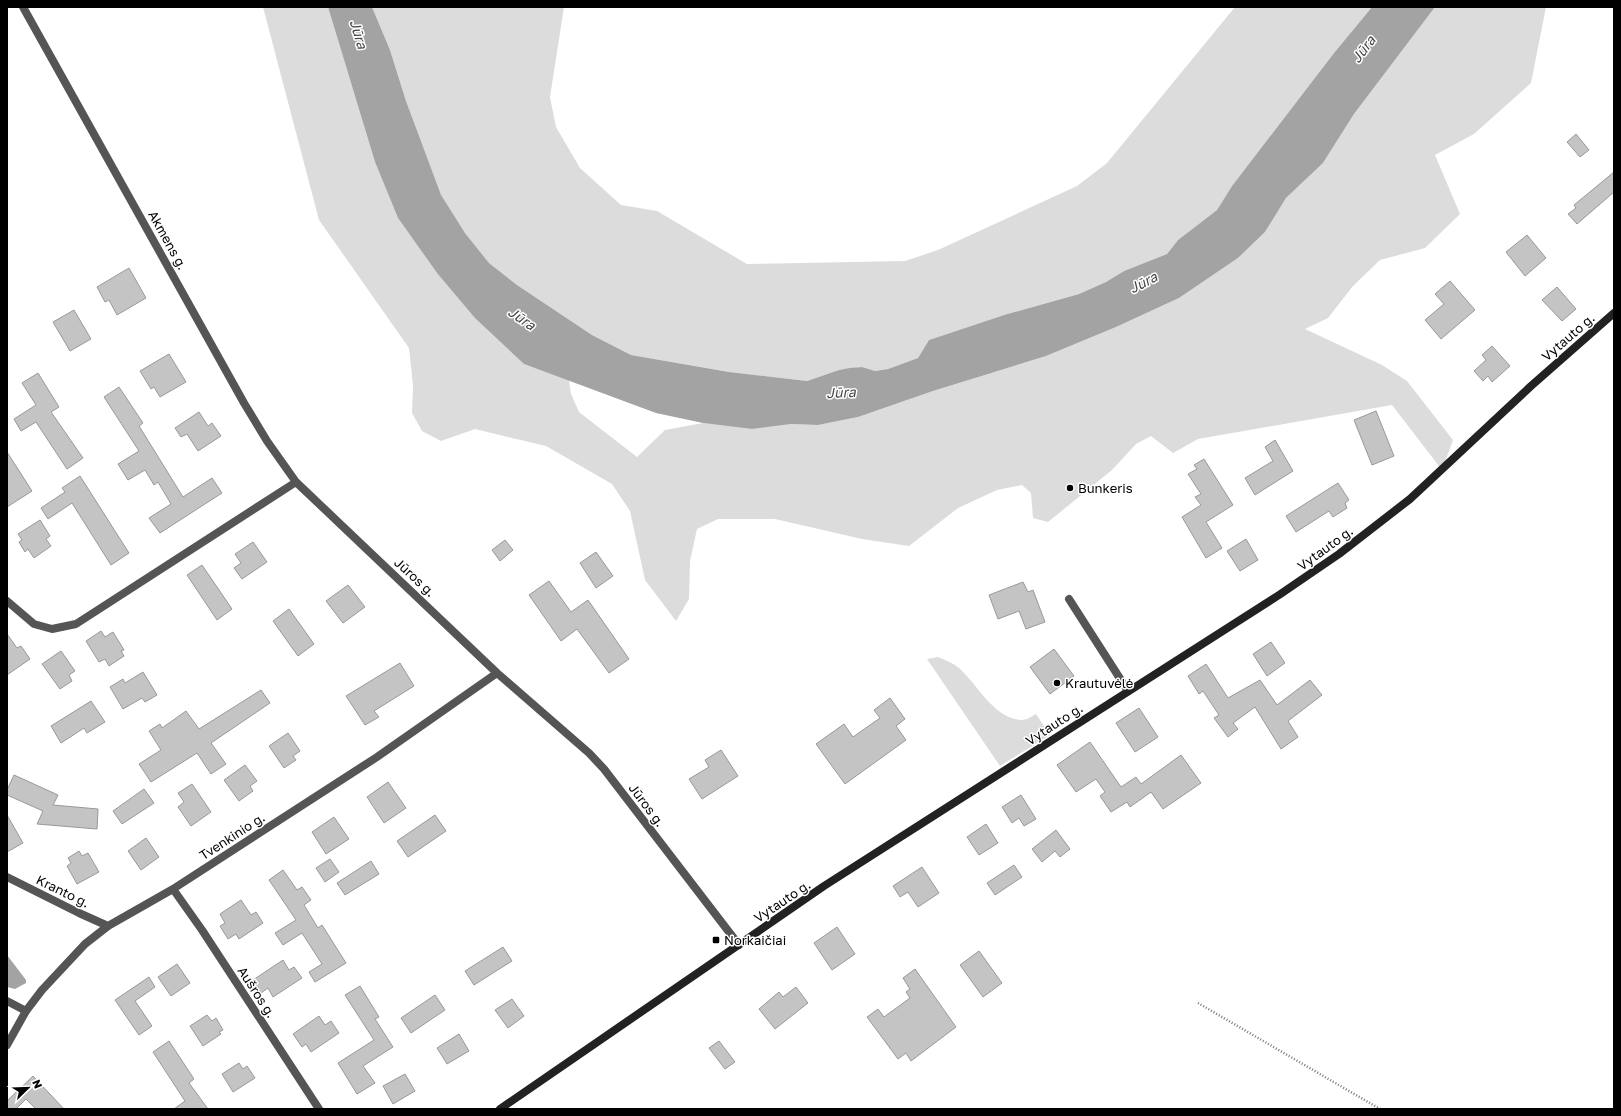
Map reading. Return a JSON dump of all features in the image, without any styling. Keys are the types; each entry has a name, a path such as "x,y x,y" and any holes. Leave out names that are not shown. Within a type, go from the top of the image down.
{"main road":[{"name":"Vytauto g.","path":"500,1109 824,886 1282,593 1339,554 1410,499 1531,386 1614,313"}],"street":[{"name":"Akmens g.","path":"23,7 244,403 267,441 296,482"},
{"path":"7,601 34,624 52,629 76,624 296,482"},
{"name":"Jūros g.","path":"296,482 497,673 584,749 604,769 739,945"},
{"path":"1069,599 1128,691"},
{"name":"Tvenkinio g.","path":"7,1045 26,1011 42,990 85,944 108,926 173,889 377,757 497,673"},
{"name":"Kranto g.","path":"7,877 108,926"},
{"name":"Aušros g.","path":"173,889 202,930 319,1109"},
{"path":"7,1001 26,1011"}],"path":[{"path":"1198,1003 1380,1109"}],"shaded area":[{"path":"263,7 328,7 375,162 398,218 437,273 524,364 569,380 571,394 579,412 637,457 665,430 703,423 752,429 791,424 818,425 858,417 933,391 1046,356 1116,327 1179,298 1238,258 1265,232 1286,198 1323,163 1354,114 1435,7 1546,7 1531,83 1474,134 1435,155 1460,214 1425,248 1380,260 1353,286 1328,318 1305,329 1382,365 1407,381 1453,440 1442,470 1392,405 1198,439 1173,453 1151,436 1136,444 1112,470 1048,522 1033,518 1031,493 1022,485 997,490 958,508 909,546 862,539 775,519 718,519 697,529 690,561 689,599 676,621 645,580 630,511 612,484 546,446 475,429 441,441 422,431 412,413 413,385 409,348 319,220"},
{"path":"372,7 564,7 550,97 556,127 580,168 621,205 657,211 747,264 905,261 938,250 1077,186 1107,163 1235,7 1372,7 1334,53 1232,186 1217,210 1178,240 1167,254 1124,271 1106,282 1079,294 1004,315 929,340 918,358 888,369 875,371 862,367 839,370 807,381 729,372 631,355 592,335 517,285 489,263 465,233 441,196 406,101 390,50"},
{"path":"938,657 959,668 987,700 1003,714 1022,720 1028,719 1036,714 1050,735 1000,766 927,659"}],"water":[{"name":"Jūra","path":"328,7 372,7 390,50 406,101 441,195 465,233 489,263 517,285 592,335 631,355 729,372 807,381 839,370 850,368 862,367 875,371 888,369 918,358 929,340 1004,315 1079,294 1106,282 1124,271 1167,254 1178,240 1217,210 1232,186 1334,53 1372,7 1435,7 1354,114 1323,163 1286,198 1265,232 1238,258 1179,298 1116,327 1046,356 933,391 858,417 818,425 791,424 752,429 703,423 656,413 524,364 475,318 437,273 398,218 375,162"},
{"path":"7,955 26,980 26,983 15,989 7,987"}],"building":[{"path":"1576,134 1589,150 1580,157 1567,142"},
{"path":"1614,172 1614,192 1577,224 1568,214 1576,208 1574,205"},
{"path":"1527,235 1546,258 1525,276 1506,252"},
{"path":"129,268 146,298 117,315 109,300 105,302 97,287"},
{"path":"1450,281 1475,310 1441,339 1425,320 1444,304 1435,294"},
{"path":"1557,287 1576,309 1562,321 1542,300"},
{"path":"74,310 91,339 70,351 53,322"},
{"path":"1492,346 1510,366 1492,382 1488,376 1483,381 1474,371 1486,360 1482,355"},
{"path":"169,354 186,382 160,397 154,387 151,389 140,371"},
{"path":"38,373 59,407 51,412 83,458 67,469 36,422 21,431 14,419 36,405 22,383"},
{"path":"119,387 143,423 139,426 183,497 212,478 222,493 160,533 149,518 171,504 158,482 154,485 145,470 128,480 118,464 139,451 104,397"},
{"path":"1376,411 1394,456 1372,465 1354,420"},
{"path":"199,412 208,426 212,423 221,436 198,451 187,434 181,437 175,428"},
{"path":"1275,440 1293,471 1255,495 1245,478 1273,461 1265,447"},
{"path":"7,452 32,491 7,507"},
{"path":"1204,459 1233,505 1206,522 1222,548 1206,558 1182,517 1201,505 1195,497 1201,494 1188,474 1197,469 1194,465"},
{"path":"80,476 129,553 111,565 72,503 48,519 41,508 65,492 62,488"},
{"path":"1338,483 1349,500 1345,503 1347,508 1333,517 1329,511 1296,532 1286,516"},
{"path":"40,520 50,536 46,539 51,546 34,558 28,549 25,552 19,542 22,540 18,534"},
{"path":"1246,539 1258,560 1240,571 1227,551"},
{"path":"505,540 513,550 500,561 492,550"},
{"path":"253,542 267,562 242,579 234,568 241,563 235,554"},
{"path":"596,552 613,576 596,588 580,563"},
{"path":"202,565 232,609 217,620 187,575"},
{"path":"549,581 571,612 588,600 629,659 609,673 577,629 561,641 529,595"},
{"path":"1023,582 1028,592 1033,590 1045,622 1026,629 1019,611 998,619 989,595"},
{"path":"348,585 365,607 343,623 326,601"},
{"path":"289,609 314,644 298,656 273,621"},
{"path":"101,631 105,637 113,632 124,650 121,651 124,656 109,666 105,659 99,662 86,641"},
{"path":"7,634 17,648 21,646 30,659 7,675"},
{"path":"1271,642 1285,663 1267,676 1253,654"},
{"path":"1054,649 1074,676 1050,694 1030,667"},
{"path":"61,651 75,671 69,675 72,681 60,689 42,664"},
{"path":"400,663 414,686 374,711 379,717 365,725 346,696"},
{"path":"1206,664 1228,698 1260,680 1277,705 1310,680 1322,695 1288,721 1298,737 1281,749 1255,707 1233,723 1238,729 1228,737 1214,718 1219,715 1203,691 1199,694 1188,676"},
{"path":"143,672 157,695 145,702 142,698 123,709 110,687 123,679 125,683"},
{"path":"261,690 270,703 211,743 226,764 211,774 197,753 151,782 139,764 161,750 149,731 160,724 162,728 186,711 199,729"},
{"path":"890,698 905,719 896,726 906,740 845,784 816,744 844,724 853,737 880,718 874,710"},
{"path":"91,701 105,722 87,733 84,728 61,743 51,726"},
{"path":"1139,708 1158,737 1135,752 1116,723"},
{"path":"288,733 300,751 293,756 296,760 284,768 269,746"},
{"path":"1090,742 1121,787 1136,777 1141,784 1181,755 1201,783 1163,809 1151,792 1130,807 1127,802 1111,812 1100,796 1105,792 1096,779 1076,792 1057,765"},
{"path":"721,750 738,776 702,799 689,779 709,767 705,760"},
{"path":"245,765 257,781 250,786 253,791 239,801 224,780"},
{"path":"14,775 58,795 53,805 98,809 97,829 37,824 43,811 7,795 7,790"},
{"path":"388,782 406,808 384,823 367,797"},
{"path":"192,784 211,812 191,826 178,807 184,802 178,793"},
{"path":"144,789 154,803 122,824 113,811"},
{"path":"1021,795 1036,819 1024,826 1019,818 1012,823 1002,807"},
{"path":"7,815 23,843 7,852"},
{"path":"435,815 446,831 408,857 397,841"},
{"path":"334,817 349,839 326,854 312,832"},
{"path":"986,824 998,843 979,855 967,837"},
{"path":"1056,830 1070,849 1060,857 1055,851 1042,862 1032,849"},
{"path":"146,838 159,857 141,870 128,851"},
{"path":"79,851 82,856 88,853 99,872 77,884 67,866 71,863 68,858"},
{"path":"330,859 339,872 325,882 316,868"},
{"path":"371,861 379,874 345,895 337,883"},
{"path":"1014,865 1022,877 995,895 987,883"},
{"path":"922,867 939,893 918,907 908,892 900,897 893,886"},
{"path":"283,870 297,890 302,887 311,900 304,905 318,928 322,925 346,963 315,982 309,972 322,964 302,933 283,945 275,933 296,920 269,880"},
{"path":"241,900 251,915 256,912 263,923 239,939 236,934 228,939 220,926 225,923 220,914"},
{"path":"837,927 855,954 832,970 814,943"},
{"path":"503,947 512,961 474,985 465,971"},
{"path":"979,951 1002,983 983,997 960,965"},
{"path":"283,960 289,970 294,967 302,978 273,997 268,988 261,993 253,980"},
{"path":"177,964 190,983 171,996 158,977"},
{"path":"915,969 956,1027 911,1061 906,1053 898,1059 867,1017 878,1009 884,1017 910,998 906,992 910,989 903,978"},
{"path":"149,977 155,987 135,1001 152,1026 139,1035 115,1000"},
{"path":"360,986 379,1017 375,1019 393,1047 363,1066 375,1083 357,1094 338,1063 374,1040 345,995"},
{"path":"796,987 808,1003 775,1029 759,1009 779,992 783,997"},
{"path":"435,995 445,1010 411,1033 401,1018"},
{"path":"512,999 524,1016 508,1028 495,1010"},
{"path":"207,1015 212,1021 216,1018 223,1030 219,1032 221,1034 203,1046 190,1026"},
{"path":"319,1016 325,1025 331,1021 339,1033 311,1052 306,1044 302,1047 293,1034"},
{"path":"459,1034 469,1051 447,1064 437,1048"},
{"path":"169,1041 194,1079 189,1083 208,1109 174,1109 185,1101 153,1052"},
{"path":"719,1041 735,1062 725,1069 709,1048"},
{"path":"239,1063 243,1069 247,1066 255,1078 233,1092 222,1074"},
{"path":"405,1074 415,1091 393,1104 383,1086"},
{"path":"33,1076 64,1109 36,1109 26,1099 16,1109 7,1109 7,1101"}],"place":[{"name":"Bunkeris","path":"1070,488"},
{"name":"Krautuvėlė","path":"1057,683"},
{"name":"Norkaičiai","path":"716,940"}]}
